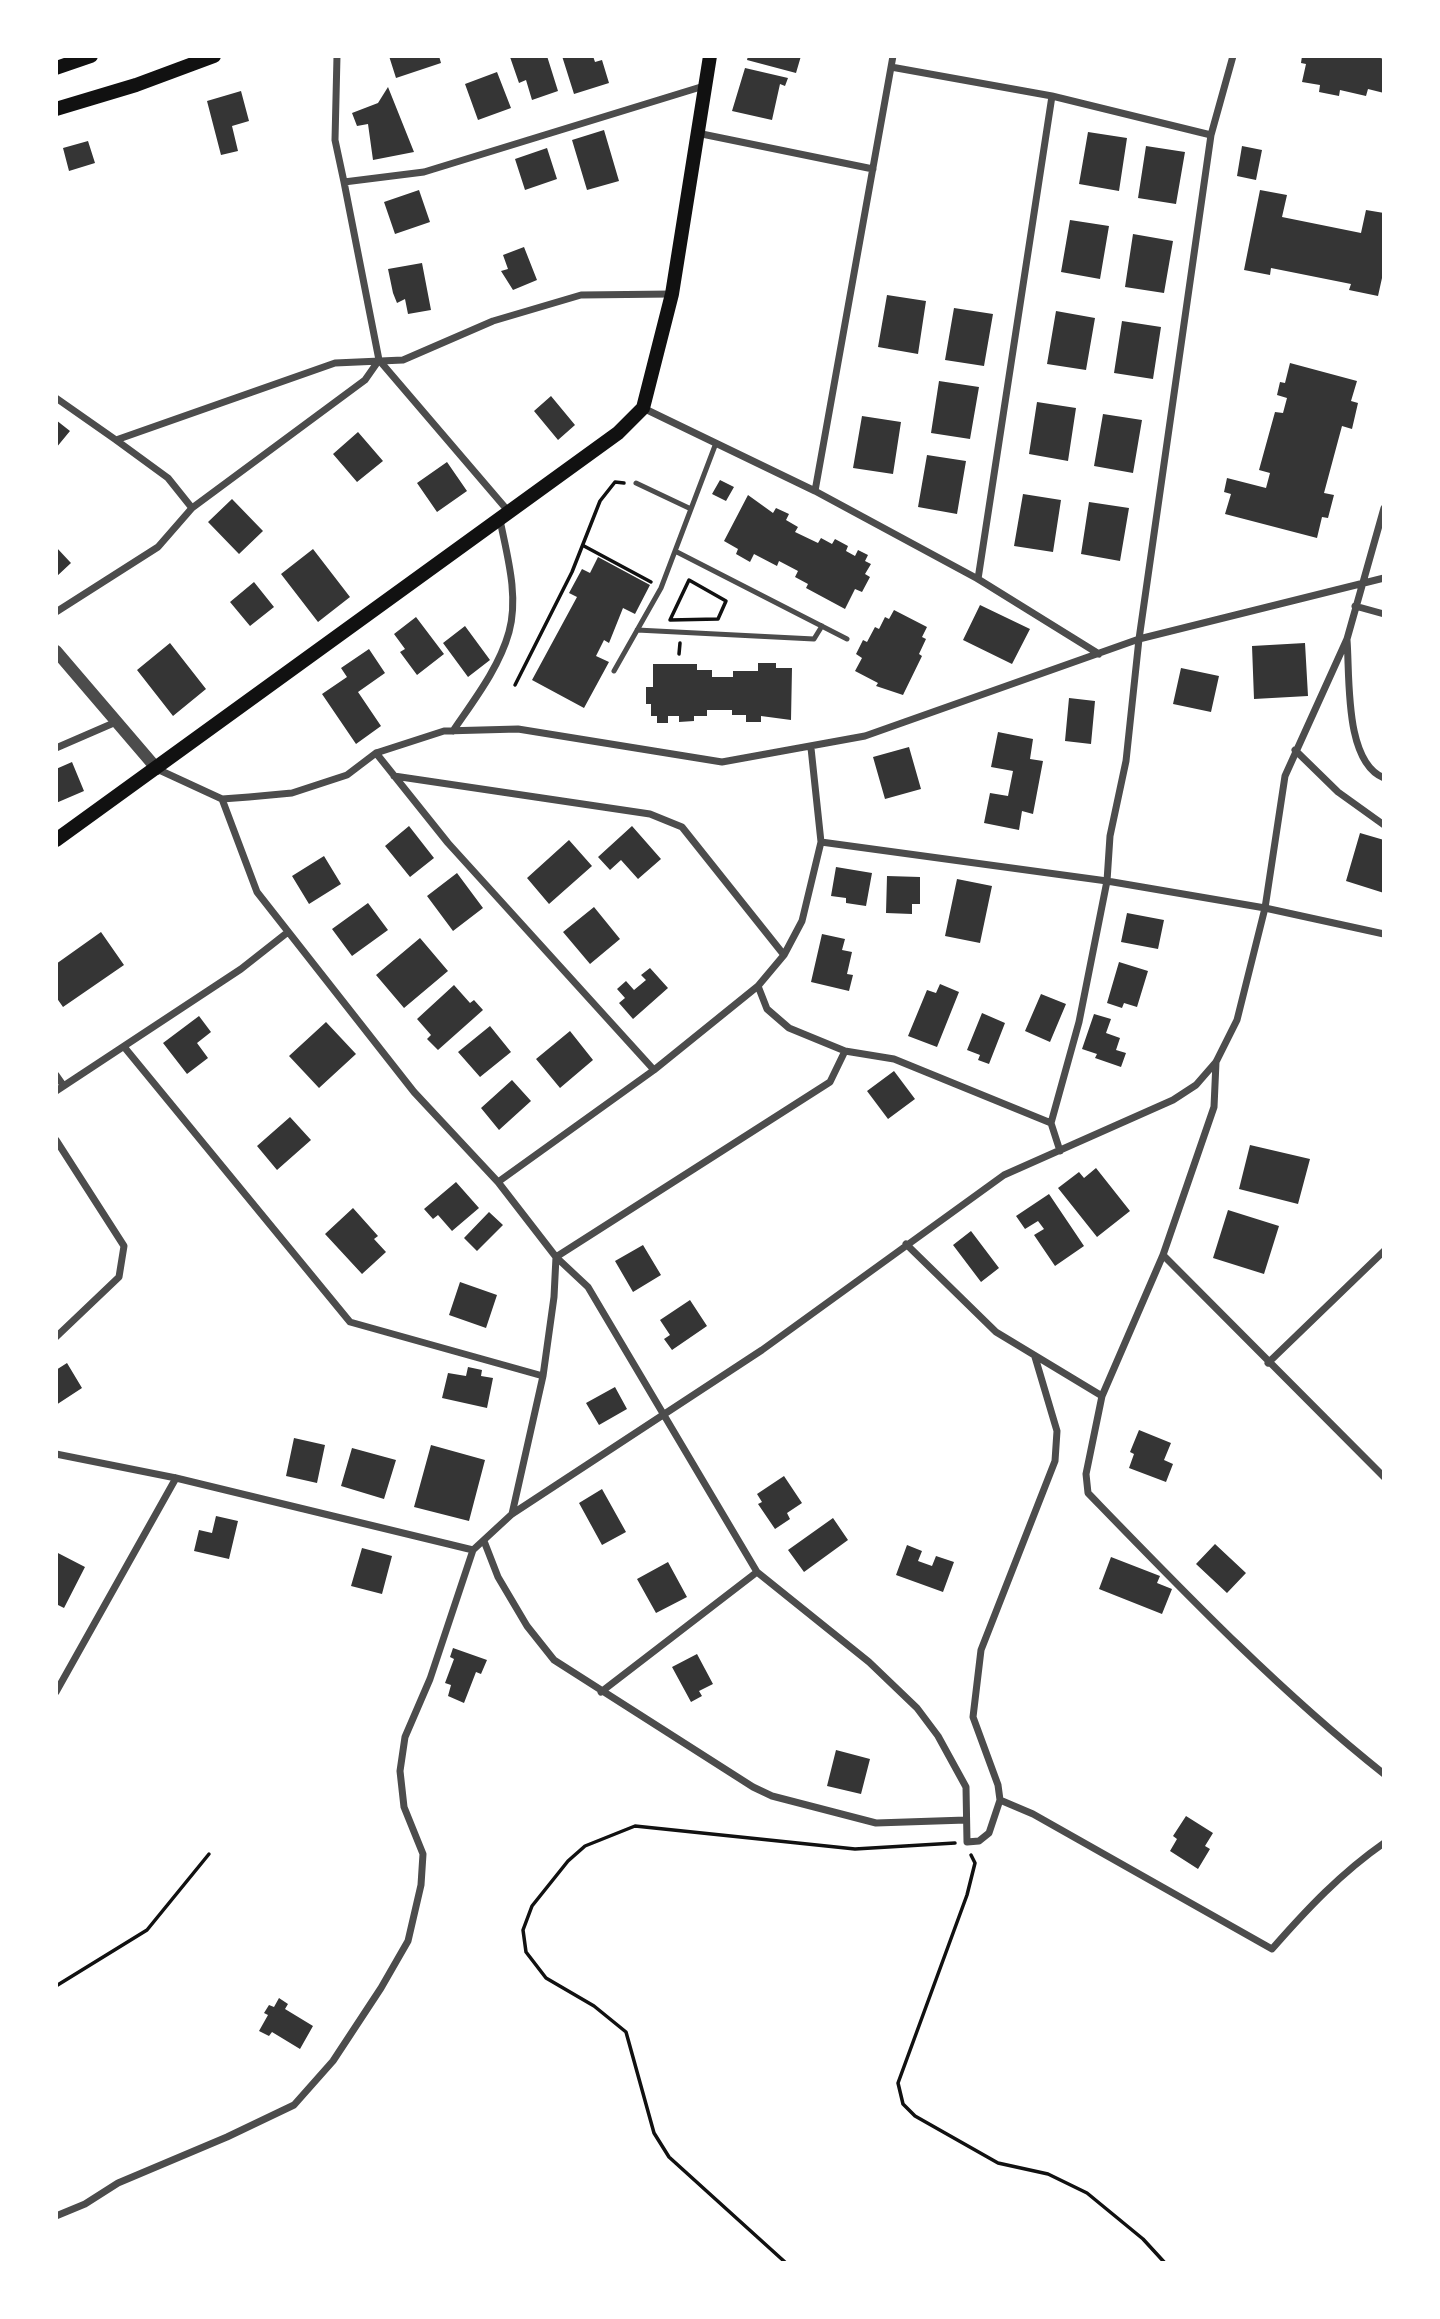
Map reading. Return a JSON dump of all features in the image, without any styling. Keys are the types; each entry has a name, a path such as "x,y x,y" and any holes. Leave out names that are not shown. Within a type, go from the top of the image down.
{"main road":[{"path":"56,68 91,56"},
{"path":"56,109 136,85 214,56"},
{"path":"56,841 618,433 643,408 672,294 710,56"}],"street":[{"path":"337,56 335,140 379,360 505,516 512,598 509,632 487,681 453,731"},
{"path":"815,491 893,56"},
{"path":"1060,1151 1051,1123 1090,975 1107,881 1110,836 1126,761 1139,639 1211,135 1233,56"},
{"path":"891,67 1052,96 1211,135"},
{"path":"344,183 424,173 705,86"},
{"path":"978,579 1052,96"},
{"path":"696,133 873,169"},
{"path":"116,440 335,363 403,360 493,321 581,295 672,294"},
{"path":"56,612 158,547 192,509 365,380 379,360"},
{"path":"56,398 168,478 192,509"},
{"path":"643,408 815,491 978,579 1099,654"},
{"path":"56,2216 85,2204 118,2183 227,2137 294,2105 333,2061 381,1988 408,1941 421,1885 423,1854 404,1807 400,1771 405,1737 430,1679 473,1550 512,1514 665,1416 1004,1175 1173,1100 1196,1085 1216,1062 1237,1020 1265,908 1285,776 1346,639 1384,508"},
{"path":"56,651 157,769 222,799 292,793 347,775 376,753 453,731 518,729 722,762 811,748 865,736 1139,639 1384,578"},
{"path":"1355,606 1384,614"},
{"path":"1346,639 1351,688 1350,723 1367,765 1384,778"},
{"path":"56,748 117,722"},
{"path":"498,1182 654,1070 758,986 784,955 802,921 821,842 811,748"},
{"path":"1296,750 1338,792 1384,825"},
{"path":"376,753 448,843 654,1070"},
{"path":"394,776 650,814 682,827 784,955"},
{"path":"222,799 257,892 414,1092 498,1182 556,1257 588,1287 757,1572 869,1662 917,1708 938,1736 965,1787 967,1842 979,1841 989,1833 1000,1800 998,1785 973,1717 981,1650 1055,1461 1057,1431 1035,1357"},
{"path":"821,842 1107,881 1265,908 1384,934"},
{"path":"56,1091 241,969 288,932"},
{"path":"758,986 767,1009 789,1028 845,1051 894,1059 1051,1123"},
{"path":"125,1048 350,1322 543,1376"},
{"path":"556,1257 830,1082 845,1051"},
{"path":"1216,1062 1214,1107 1163,1255 1102,1396 1086,1474 1088,1493 1228,1639 1325,1727 1384,1774"},
{"path":"56,1075 63,1085"},
{"path":"56,1140 124,1245 119,1277 56,1337"},
{"path":"906,1244 996,1332 1102,1396"},
{"path":"1268,1363 1384,1251"},
{"path":"1163,1255 1384,1478"},
{"path":"512,1514 543,1376 554,1297 556,1257"},
{"path":"56,1454 176,1478 473,1550"},
{"path":"56,1692 176,1478"},
{"path":"484,1541 498,1577 527,1626 554,1660 601,1692 772,1796 876,1823 966,1820"},
{"path":"601,1692 757,1572"},
{"path":"1000,1800 1033,1814 1272,1949 1314,1901 1356,1863 1384,1843"}],"lane":[{"path":"614,671 661,588 716,443"},
{"path":"636,483 691,509"},
{"path":"675,551 847,639"},
{"path":"637,630 814,639 822,626"}],"path":[{"path":"515,685 583,545 600,501 615,482 636,483"},
{"path":"583,545 661,588 681,596"},
{"path":"689,580 726,601 718,619 670,620 681,596 689,580"},
{"path":"786,2263 669,2157 654,2133 626,2032 594,2006 546,1978 526,1952 523,1930 532,1906 568,1861 585,1846 635,1826 855,1849 967,1842 975,1863 967,1895 898,2083 903,2104 915,2116 998,2163 1048,2174 1087,2193 1143,2239 1165,2263"},
{"path":"56,1986 147,1930 209,1854"}],"building":[{"path":"389,56 439,56 441,63 396,78"},
{"path":"547,56 558,91 532,100 526,80 519,83 510,57"},
{"path":"562,56 593,56 595,62 602,60 609,83 574,94"},
{"path":"748,56 801,56 796,73 747,60"},
{"path":"1302,56 1373,56 1384,59 1384,93 1368,89 1366,96 1340,90 1339,96 1319,92 1320,85 1302,82 1306,64 1301,63"},
{"path":"745,68 788,78 785,86 780,84 772,120 732,111"},
{"path":"497,72 511,108 478,120 465,84"},
{"path":"388,87 414,152 373,160 368,124 357,126 352,113 378,103"},
{"path":"241,91 249,121 232,126 238,151 221,155 207,101"},
{"path":"604,130 619,181 587,190 572,140"},
{"path":"1088,132 1127,138 1119,191 1079,184"},
{"path":"88,141 95,163 69,171 63,148"},
{"path":"1146,146 1185,152 1176,204 1138,198"},
{"path":"1242,146 1262,150 1256,180 1237,176"},
{"path":"547,148 557,179 525,190 515,159"},
{"path":"419,190 430,222 395,234 384,202"},
{"path":"1260,190 1287,195 1282,217 1361,233 1366,210 1384,213 1384,269 1378,296 1349,290 1351,284 1271,268 1270,275 1244,270"},
{"path":"1070,220 1109,226 1100,279 1061,272"},
{"path":"1133,234 1173,241 1164,293 1125,287"},
{"path":"524,247 537,280 513,290 501,271 508,269 503,255"},
{"path":"422,263 431,310 408,314 405,299 397,303 388,269"},
{"path":"887,295 926,301 918,354 878,347"},
{"path":"954,308 993,314 984,366 945,360"},
{"path":"1056,311 1095,318 1086,370 1047,364"},
{"path":"1122,321 1161,327 1153,379 1114,373"},
{"path":"1290,363 1357,381 1351,401 1358,403 1352,429 1342,426 1324,493 1334,495 1328,518 1322,517 1317,538 1225,514 1231,494 1224,492 1227,478 1266,488 1270,473 1259,470 1275,412 1283,413 1287,398 1277,395 1280,382 1285,383"},
{"path":"939,381 979,387 970,439 931,433"},
{"path":"551,396 575,425 558,440 534,411"},
{"path":"1037,402 1076,408 1068,461 1029,454"},
{"path":"1103,414 1142,420 1133,473 1094,466"},
{"path":"862,416 901,422 893,474 853,468"},
{"path":"56,420 70,431 56,448"},
{"path":"358,432 383,461 357,482 333,454"},
{"path":"927,455 966,461 957,514 918,507"},
{"path":"447,462 467,491 437,512 417,483"},
{"path":"720,480 734,487 726,501 712,494"},
{"path":"1023,494 1061,500 1053,552 1014,546"},
{"path":"748,495 773,513 776,508 789,514 786,520 798,527 795,532 818,543 821,538 832,544 835,539 848,546 846,551 855,556 858,550 868,555 865,561 871,564 865,574 870,577 862,592 855,589 845,609 806,588 808,584 795,577 798,571 779,561 777,566 754,554 750,562 736,554 738,549 724,541"},
{"path":"232,499 263,531 239,554 208,522"},
{"path":"1089,502 1129,508 1120,561 1081,554"},
{"path":"56,547 71,563 56,577"},
{"path":"313,549 350,597 318,622 281,574"},
{"path":"598,557 650,585 635,614 623,608 609,643 604,640 596,656 609,662 584,708 532,680 577,597 569,593 582,569 590,573"},
{"path":"254,582 274,607 250,626 230,602"},
{"path":"980,605 1030,629 1012,664 963,640"},
{"path":"894,610 927,627 922,637 926,639 919,654 922,656 903,695 876,686 878,683 855,671 862,658 856,654 863,640 867,642 875,627 879,629 885,617 889,619"},
{"path":"416,617 444,654 417,675 400,652 405,649 394,634"},
{"path":"465,626 490,660 468,677 443,643"},
{"path":"170,643 206,689 173,716 137,670"},
{"path":"1305,643 1308,696 1254,699 1252,646"},
{"path":"369,649 385,673 358,692 381,726 356,744 322,694 347,677 341,668"},
{"path":"758,663 776,663 776,668 792,668 791,720 761,716 761,722 746,722 746,715 732,715 732,710 707,710 707,716 694,716 694,721 679,722 679,716 668,716 668,723 657,723 657,716 651,716 651,704 646,704 646,687 653,687 653,664 697,664 697,670 712,670 712,677 733,677 733,671 758,671"},
{"path":"1181,668 1219,676 1211,712 1173,704"},
{"path":"1069,698 1095,701 1091,744 1065,741"},
{"path":"998,732 1033,739 1030,759 1043,761 1033,814 1022,811 1019,830 984,823 990,793 1008,796 1013,771 991,767"},
{"path":"909,747 921,789 885,799 873,757"},
{"path":"72,762 84,791 56,803 56,769"},
{"path":"409,826 434,858 410,877 385,846"},
{"path":"632,826 661,859 638,879 621,860 610,870 598,857"},
{"path":"1360,833 1384,840 1384,893 1346,881"},
{"path":"569,840 592,866 549,904 527,878"},
{"path":"324,856 341,884 309,904 292,876"},
{"path":"836,867 872,873 866,906 846,903 846,898 831,896"},
{"path":"457,873 483,908 453,931 427,896"},
{"path":"887,876 920,877 920,904 912,904 912,914 886,913"},
{"path":"957,879 992,886 980,943 945,936"},
{"path":"368,903 388,930 352,956 332,929"},
{"path":"594,907 620,939 590,964 563,932"},
{"path":"1127,913 1164,920 1158,949 1121,942"},
{"path":"101,932 124,965 63,1007 56,997 56,964"},
{"path":"822,934 845,939 842,950 852,952 847,974 853,975 849,991 811,982"},
{"path":"420,938 448,971 404,1008 376,975"},
{"path":"1119,962 1148,971 1137,1007 1124,1003 1122,1008 1107,1003"},
{"path":"650,968 668,988 633,1019 619,1003 625,998 617,989 626,981 634,990 646,980 641,975"},
{"path":"940,984 959,992 937,1047 908,1036 927,990 936,993"},
{"path":"454,985 470,1003 474,1000 483,1010 438,1050 427,1039 431,1035 417,1019"},
{"path":"1041,994 1066,1004 1050,1042 1025,1031"},
{"path":"982,1013 1005,1023 989,1064 978,1060 980,1055 967,1050"},
{"path":"1094,1014 1111,1019 1106,1033 1120,1038 1116,1050 1126,1053 1121,1067 1095,1058 1097,1054 1082,1049"},
{"path":"199,1016 211,1032 197,1043 208,1058 187,1074 163,1043"},
{"path":"326,1022 356,1054 319,1088 289,1056"},
{"path":"490,1026 511,1052 480,1077 458,1052"},
{"path":"570,1031 593,1060 560,1088 536,1059"},
{"path":"894,1071 915,1099 888,1119 867,1091"},
{"path":"512,1080 531,1101 499,1130 481,1108"},
{"path":"290,1117 311,1140 277,1170 257,1146"},
{"path":"1250,1145 1310,1159 1298,1204 1239,1189"},
{"path":"1096,1168 1130,1211 1097,1237 1058,1188 1079,1172 1084,1178"},
{"path":"456,1182 479,1208 452,1231 438,1215 433,1219 424,1209"},
{"path":"1049,1194 1084,1246 1055,1266 1034,1235 1044,1229 1038,1221 1025,1229 1016,1216"},
{"path":"353,1208 378,1236 374,1239 386,1252 362,1274 325,1234"},
{"path":"1228,1210 1279,1226 1264,1274 1213,1258"},
{"path":"489,1212 503,1225 477,1251 464,1238"},
{"path":"971,1231 999,1268 981,1282 953,1245"},
{"path":"643,1245 661,1275 633,1292 615,1261"},
{"path":"460,1282 497,1295 486,1328 449,1315"},
{"path":"690,1300 707,1326 672,1350 664,1339 670,1335 660,1320"},
{"path":"67,1363 82,1388 56,1405 56,1370"},
{"path":"468,1367 482,1370 481,1376 493,1378 487,1408 442,1398 448,1373 466,1376"},
{"path":"615,1387 627,1409 599,1425 586,1403"},
{"path":"1139,1430 1171,1443 1164,1460 1173,1464 1166,1482 1129,1468 1134,1454 1130,1452"},
{"path":"294,1438 325,1445 317,1483 286,1476"},
{"path":"431,1445 485,1460 469,1521 414,1507"},
{"path":"352,1448 396,1460 384,1499 341,1486"},
{"path":"784,1476 802,1503 787,1513 790,1519 775,1529 758,1504 762,1502 757,1494"},
{"path":"602,1489 626,1532 602,1545 579,1503"},
{"path":"216,1516 238,1521 229,1559 194,1551 199,1530 212,1533"},
{"path":"833,1518 848,1540 804,1572 788,1550"},
{"path":"1215,1544 1246,1573 1227,1593 1196,1564"},
{"path":"907,1545 922,1551 918,1561 932,1566 936,1556 954,1562 943,1592 896,1575"},
{"path":"362,1548 392,1556 382,1594 351,1586"},
{"path":"56,1552 85,1567 64,1608 56,1604"},
{"path":"1111,1557 1160,1576 1157,1583 1172,1589 1162,1614 1099,1589"},
{"path":"668,1562 687,1597 656,1613 637,1579"},
{"path":"453,1648 487,1660 481,1674 476,1672 464,1703 448,1696 451,1685 445,1683 454,1659 450,1657"},
{"path":"697,1654 713,1684 699,1691 702,1696 691,1702 672,1667"},
{"path":"836,1750 870,1759 861,1794 827,1786"},
{"path":"1186,1816 1213,1833 1205,1846 1210,1849 1198,1869 1170,1851 1177,1839 1173,1836"},
{"path":"279,1998 288,2004 285,2009 313,2026 300,2049 272,2032 269,2036 259,2031 268,2015 264,2013 269,2005 274,2007"}]}
